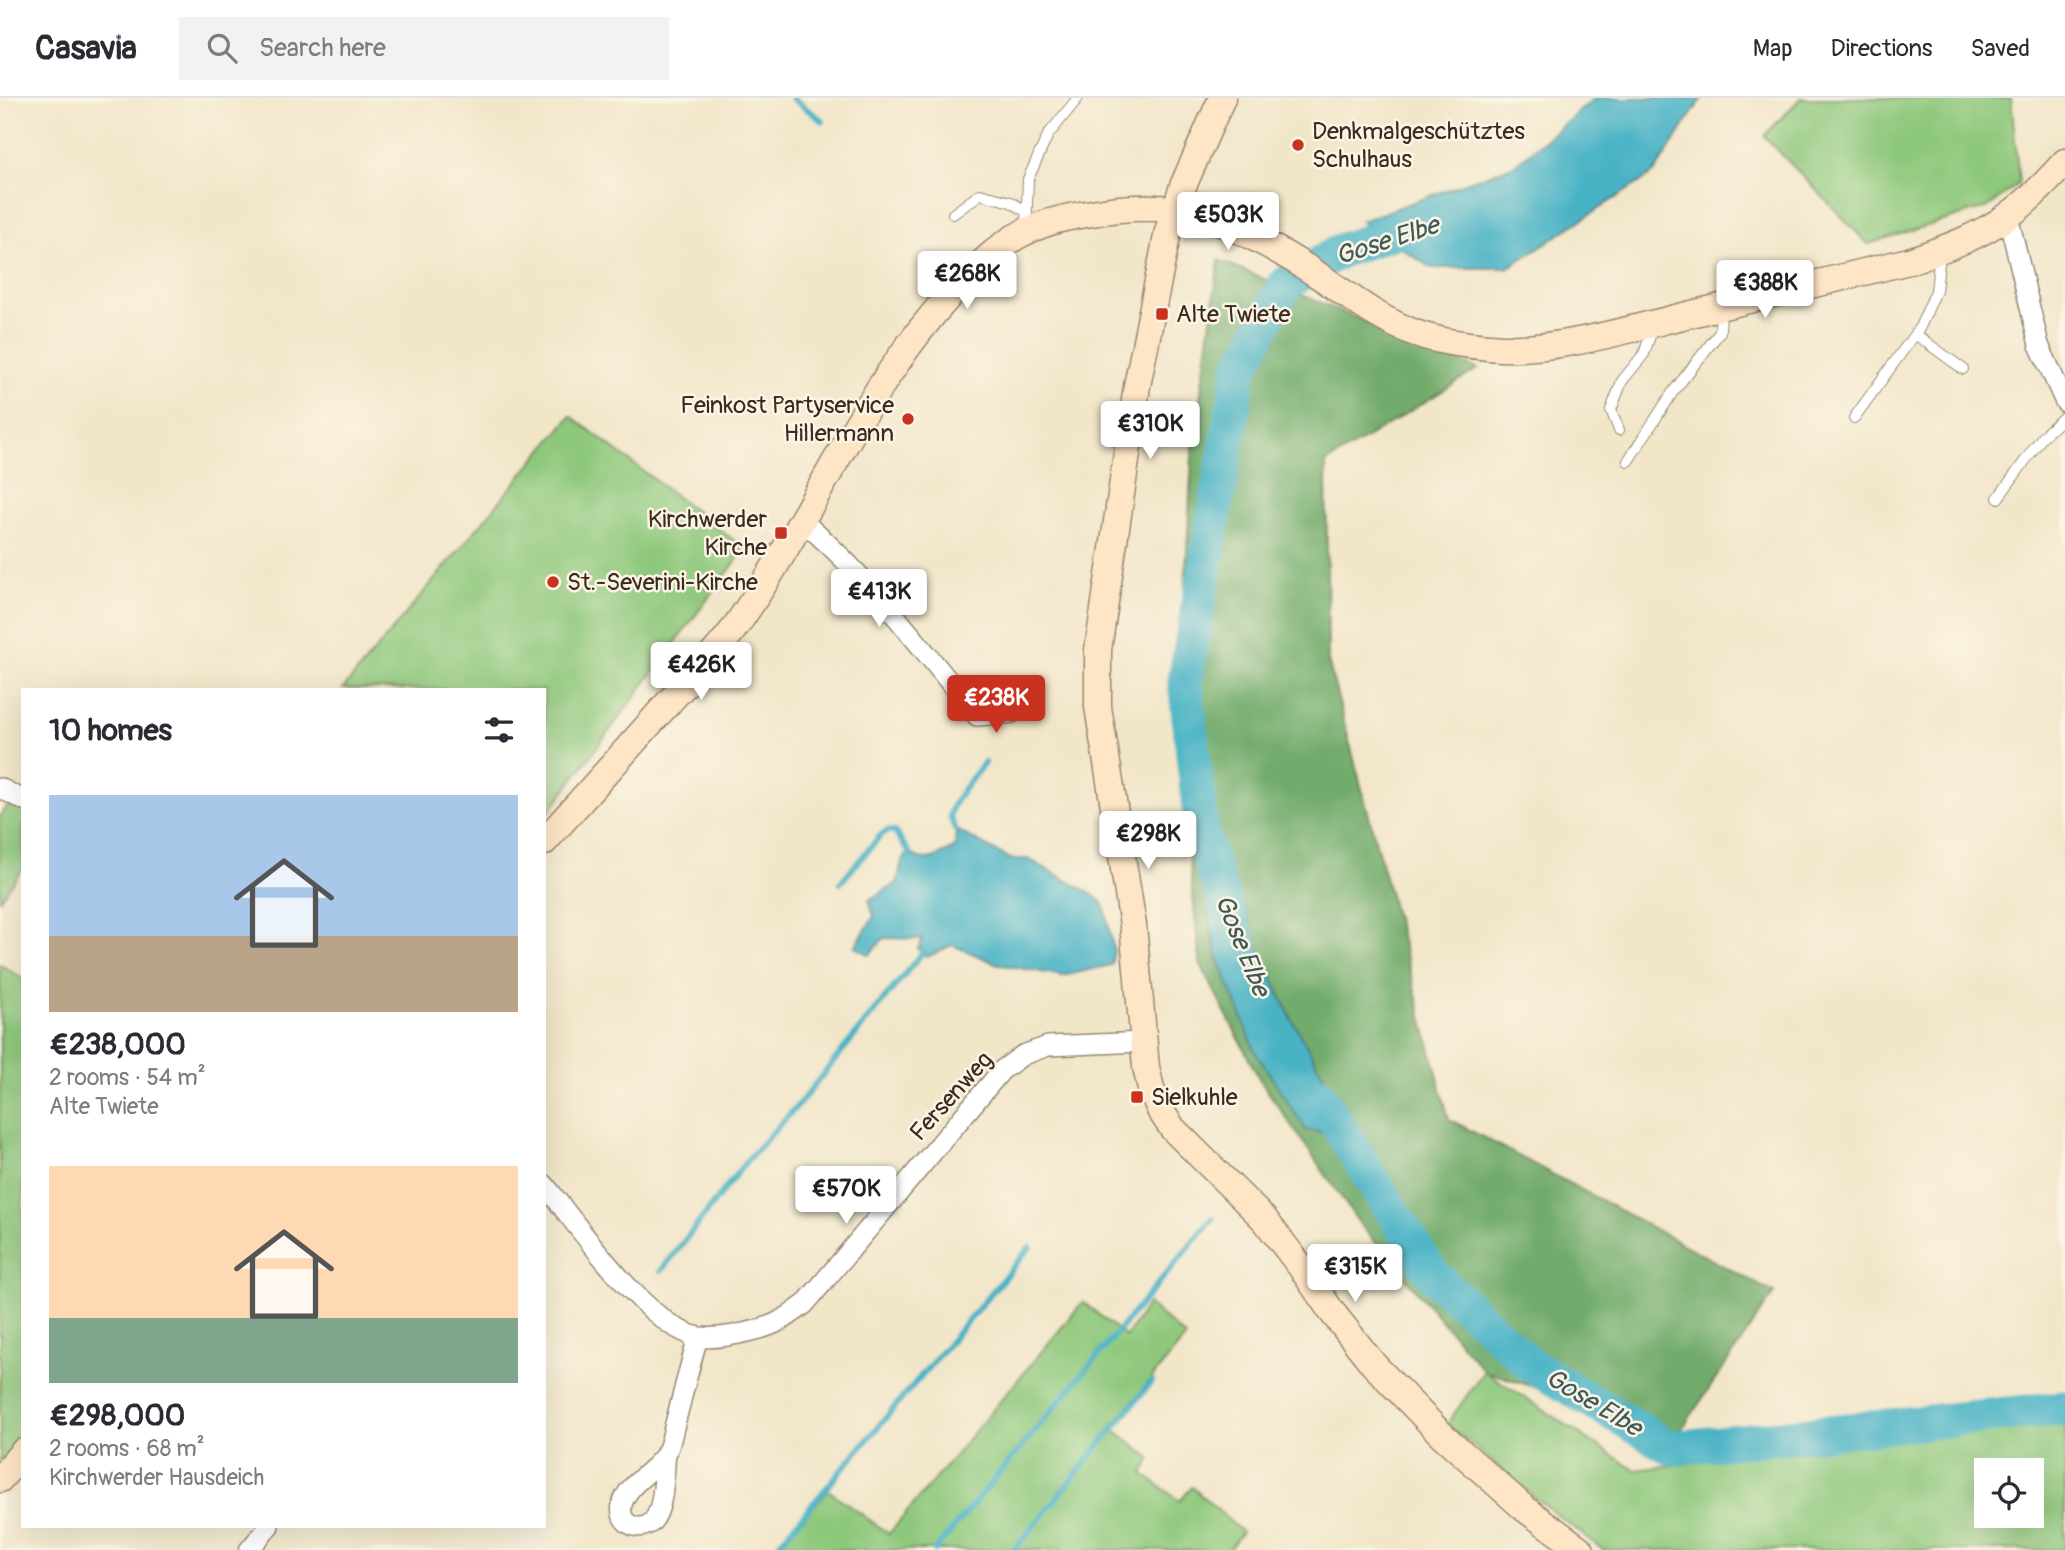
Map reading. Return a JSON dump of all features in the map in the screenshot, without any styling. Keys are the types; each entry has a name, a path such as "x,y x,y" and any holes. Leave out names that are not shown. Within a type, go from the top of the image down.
{"main road":[{"path":"1222,98 1174,209 1165,245 1137,386 1098,650 1098,707 1133,925 1146,1067 1151,1089 1160,1110 1173,1129 1265,1220 1374,1365 1441,1434 1524,1508 1581,1550"},
{"path":"546,840 730,633 802,521 860,418 908,347 973,271 1026,222 1048,222 1102,211 1174,209 1225,224 1295,261 1361,306 1422,335 1495,348 1534,347 1592,338 1909,261 1960,242 2008,216 2040,189 2065,162"},
{"path":"0,1479 21,1454"}],"street":[{"path":"2008,216 2039,345 2065,402"},
{"path":"802,521 832,547 884,604 977,716 1012,713"},
{"path":"0,788 21,799"},
{"name":"Fersenweg","path":"546,1186 630,1290 649,1309 671,1325 698,1336 726,1337 757,1330 784,1320 805,1304 1002,1070 1023,1055 1048,1046 1144,1042"},
{"path":"666,1452 698,1336"},
{"path":"249,1550 264,1528"}],"lane":[{"path":"1026,222 1028,180 1048,135 1077,98"},
{"path":"953,214 981,194 1011,202 1026,222"},
{"path":"1854,418 1915,334 1932,305 1937,291 1940,250"},
{"path":"1628,461 1673,392 1720,331 1721,307"},
{"path":"1619,430 1611,410 1622,381 1644,354 1654,323"},
{"path":"1915,334 1962,369"},
{"path":"1998,498 2043,436 2065,416"}],"green space":[{"path":"1801,98 2011,98 2019,183 1988,207 1868,244 1764,136"},
{"path":"1219,260 1478,369 1326,463 1328,661 1449,1119 1774,1293 1679,1433 1484,1371 1359,1223 1260,1080 1200,963 1177,740 1192,457"},
{"path":"571,416 745,549 548,813 546,688 344,688"},
{"path":"11,802 21,807 21,871 0,899 0,815"},
{"path":"0,964 21,978 21,1437 0,1462"},
{"path":"1083,1302 1126,1337 1148,1304 1186,1337 1111,1427 1151,1458 1143,1474 1180,1501 1192,1487 1242,1532 1228,1550 775,1550 828,1490 889,1534"},
{"path":"1484,1371 1635,1470 2065,1414 2065,1550 1603,1550 1447,1424"}],"water":[{"path":"1595,98 1702,98 1654,173 1507,268 1431,268 1361,221 1515,165"},
{"path":"956,830 1010,859 1028,859 1092,894 1104,904 1114,952 1111,965 1063,976 998,964 952,945 927,957 918,949 922,939 884,938 869,955 855,947 874,916 869,900 897,883 902,861 909,852 926,859 938,856 955,847"},
{"path":"1244,904 1255,941 1292,1020 1358,1137 1306,1130 1256,1053 1217,955 1208,913"}],"waterway":[{"path":"792,98 823,121"},
{"name":"Gose Elbe","path":"1242,953 1202,835 1185,681 1240,370 1285,284 1342,250 1430,222"},
{"path":"956,830 950,814 952,808 985,762"},
{"path":"840,883 887,831 894,831 909,852"},
{"path":"661,1271 748,1159 799,1104 922,953"},
{"name":"Gose Elbe","path":"1318,1094 1433,1275 1532,1366 1671,1448 2065,1408"},
{"path":"935,1550 1213,1218"},
{"path":"774,1550 1030,1247"},
{"path":"1014,1550 1152,1381"}],"place":[{"name":"Denkmalgeschütztes Schulhaus","path":"1298,145"},
{"name":"Alte Twiete","path":"1162,314"},
{"name":"Feinkost Partyservice Hillermann","path":"908,419"},
{"name":"Kirchwerder Kirche","path":"781,533"},
{"name":"St.-Severini-Kirche","path":"553,582"},
{"name":"Sielkuhle","path":"1137,1097"}]}
